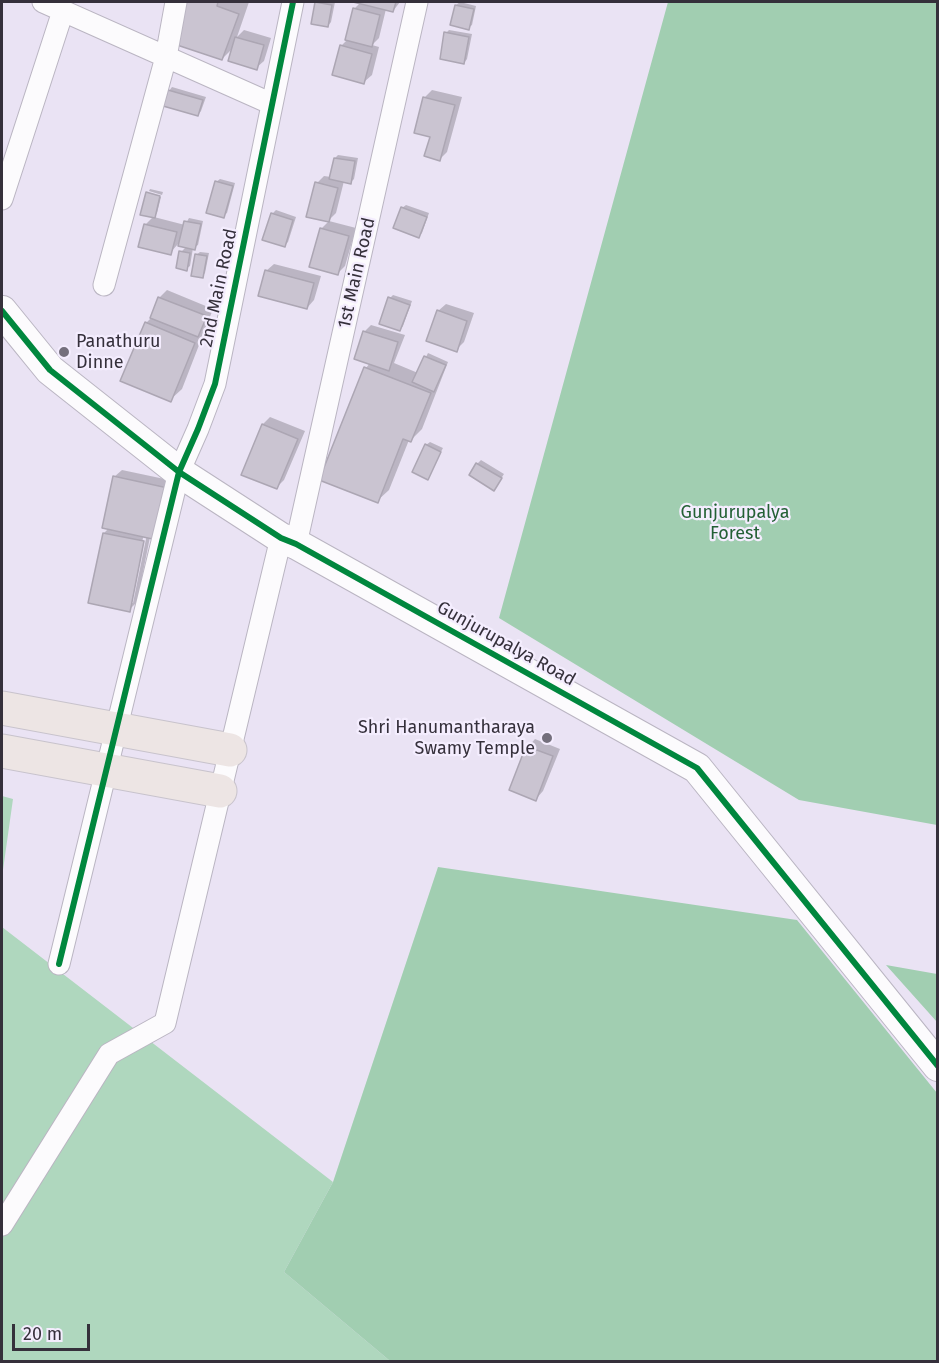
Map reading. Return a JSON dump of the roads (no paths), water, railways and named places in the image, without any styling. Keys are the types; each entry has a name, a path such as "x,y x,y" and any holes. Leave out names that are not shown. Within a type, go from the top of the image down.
{"main road":[{"path":"2,708 230,750"},
{"path":"2,751 106,772 220,791"}],"street":[{"path":"43,2 272,105"},
{"path":"104,285 166,57 176,2"},
{"name":"2nd Main Road","path":"59,964 179,472 215,384 293,2"},
{"name":"1st Main Road","path":"2,1225 109,1054 165,1023 230,750 289,541 417,2"},
{"path":"2,199 63,11"},
{"name":"Gunjurupalya Road","path":"2,311 50,370 179,472 289,541 697,768 938,1066"}],"place":[{"name":"Panathuru Dinne","path":"64,352"},
{"name":"Shri Hanumantharaya Swamy Temple","path":"547,738"}],"park label":[{"name":"Gunjurupalya Forest","path":"735,523"}]}
